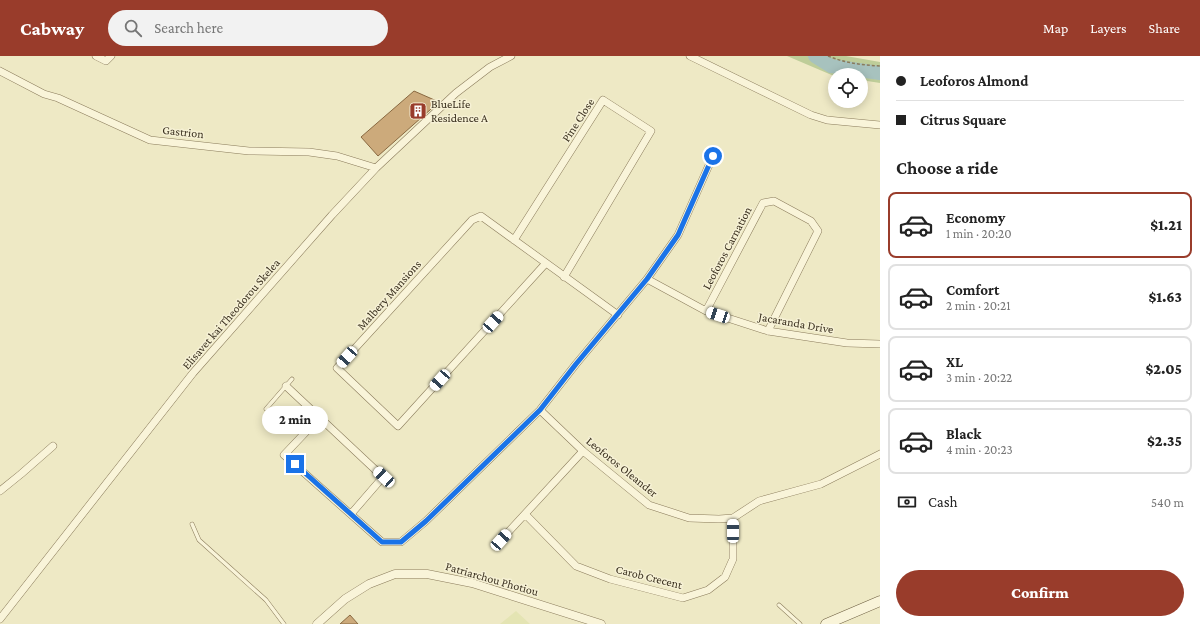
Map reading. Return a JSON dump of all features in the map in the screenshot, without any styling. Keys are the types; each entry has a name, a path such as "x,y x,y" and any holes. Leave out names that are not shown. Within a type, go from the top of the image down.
{"main road":[{"path":"826,624 880,601"}],"street":[{"path":"96,56 106,61 111,56"},
{"name":"Elisavet kai Theodorou Skelea","path":"0,620 193,373 332,215 376,168 456,93 473,78 511,56"},
{"path":"690,56 698,58 811,115 827,120 880,125"},
{"name":"Gastrion","path":"0,71 44,94 58,98 150,140 249,151 309,152 337,156 376,168"},
{"name":"Pine Close","path":"514,240 603,100 651,131 564,277"},
{"path":"320,417 284,455 382,542 401,542 426,521 540,410 576,364 618,315 647,279 678,235 713,156"},
{"name":"Leoforos Carnation","path":"706,311 764,203 774,201 811,221 818,231 768,331"},
{"name":"Malbery Mansions","path":"546,263 398,426 336,368 472,220 481,216 618,315"},
{"name":"Jacaranda Drive","path":"647,279 706,311 768,331 847,342 880,344"},
{"path":"286,386 384,477 351,514"},
{"name":"Leoforos Oleander","path":"540,410 582,451 649,505 689,518 733,518"},
{"path":"0,491 53,446"},
{"path":"501,540 582,451"},
{"path":"733,518 759,501 821,484 880,454"},
{"name":"Carob Crecent","path":"525,514 576,566 610,579 683,598 708,590 725,577 733,559 733,518"},
{"name":"Patriarchou Photiou","path":"317,624 345,599 369,584 395,574 428,574 472,583 601,624"}],"lane":[{"path":"266,409 292,379"},
{"path":"192,524 199,540 266,600 284,624"},
{"path":"779,605 800,624"}],"path":[{"path":"828,56 854,64 880,66"}],"green space":[{"path":"787,56 846,56 880,62 880,83 868,81 868,68 828,68 828,73"},
{"path":"516,611 530,624 500,624"}],"building":[{"path":"414,91 439,102 378,156 361,137"},
{"path":"350,615 358,624 340,624"}],"waterway":[{"path":"815,56 831,66 880,73"}],"place":[{"name":"BlueLife Residence A","path":"418,111"}],"route":[{"path":"295,464 369,532 382,542 401,542 426,521 540,410 576,364 618,315 647,279 678,235 713,156"}]}
